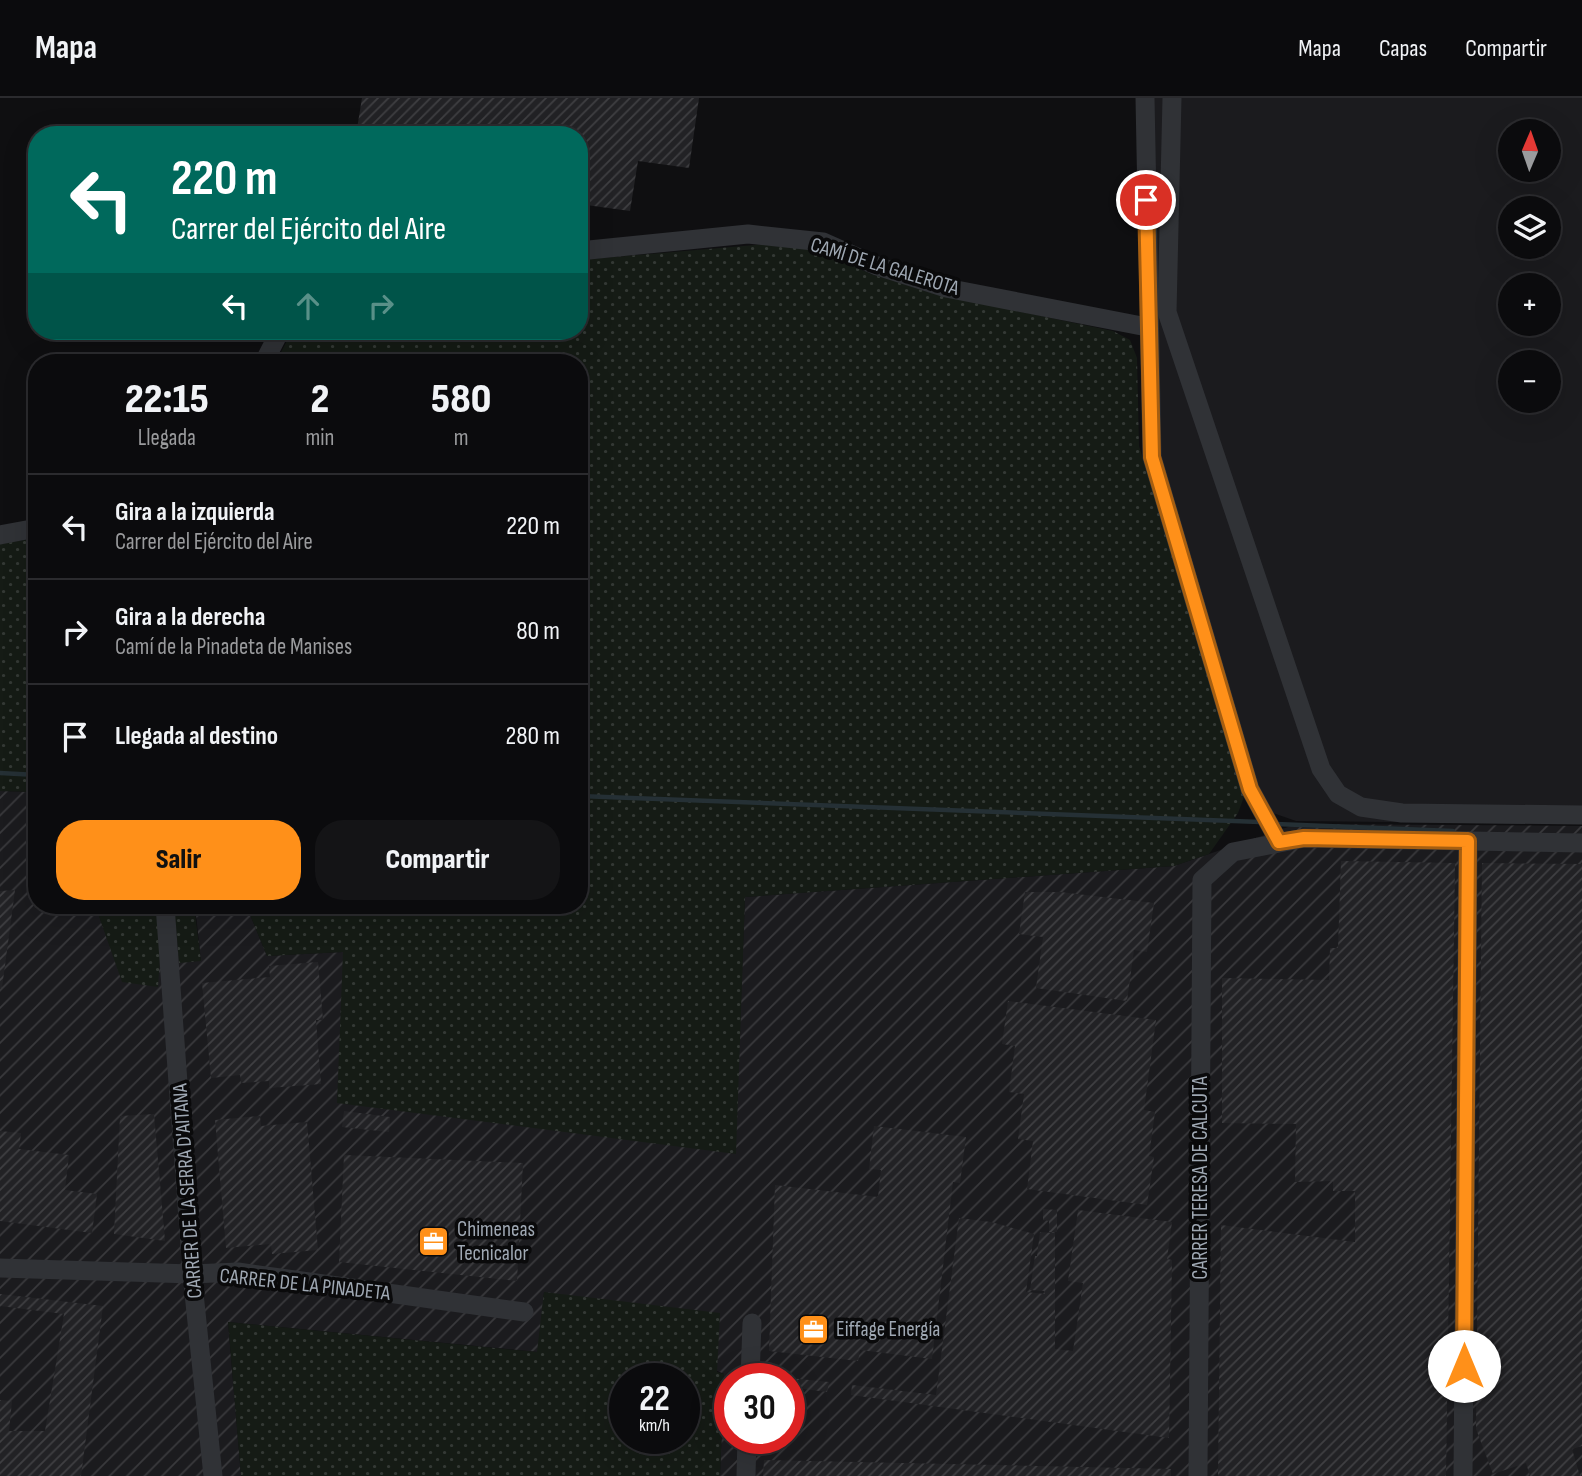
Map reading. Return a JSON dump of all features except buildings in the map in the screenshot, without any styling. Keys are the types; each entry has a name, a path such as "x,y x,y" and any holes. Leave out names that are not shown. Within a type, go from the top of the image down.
{"street":[{"path":"1145,98 1147,327 1152,457 1250,789 1279,842 1304,838 1582,843"},
{"path":"1172,98 1167,312 1321,769 1338,794 1361,807 1402,813 1582,815"},
{"name":"CAMÍ DE LA GALEROTA","path":"588,250 748,234 823,242 877,266 946,288 1147,327"},
{"path":"0,535 28,530"},
{"path":"1463,1476 1468,841"},
{"name":"CARRER TERESA DE CALCUTA","path":"1198,1476 1202,880 1233,852 1279,842"},
{"name":"CARRER DE LA SERRA D'AITANA","path":"166,914 192,1274 213,1476"},
{"name":"CARRER DE LA PINADETA","path":"0,1268 192,1274 238,1272 524,1311"},
{"path":"751,1363 752,1324"},
{"path":"746,1476 747,1454"}],"shaded area":[{"path":"1152,98 1582,98 1582,824 1296,821 1273,813 1262,797 1161,455"},
{"path":"767,244 824,251 871,274 931,293 1113,331 1130,340 1137,358 1139,446 1245,794 1238,813 1209,854 1174,866 745,897 736,1154 337,1103 343,952 267,956 250,914 588,914 588,354 280,354 287,340 588,340 588,259"},
{"path":"28,539 28,792 0,791 0,544"},
{"path":"0,791 28,792 28,914 98,914 123,982 161,944 201,961 196,914 250,914 267,956 343,952 735,1153 745,897 1174,866 1297,824 1582,826 1582,1476 720,1476 721,1454 805,1454 805,1363 714,1363 714,1369 544,1292 538,1352 228,1322 241,1476 0,1476"},
{"path":"98,914 158,914 161,944 158,987 122,982"},
{"path":"175,914 195,914 201,961 179,963"},
{"path":"544,1292 720,1313 717,1363 714,1363 714,1454 721,1454 720,1476 241,1476 228,1322 537,1352"}],"waterway":[{"path":"0,773 28,775"},
{"path":"588,796 1260,822"},
{"path":"1276,824 1453,831"}],"place":[{"name":"Chimeneas Tecnicalor","path":"434,1241"},
{"name":"Eiffage Energía","path":"813,1329"}],"route":[{"path":"1146,200 1152,457 1250,789 1265,822 1279,842 1304,838 1468,841 1464,1366"}]}
